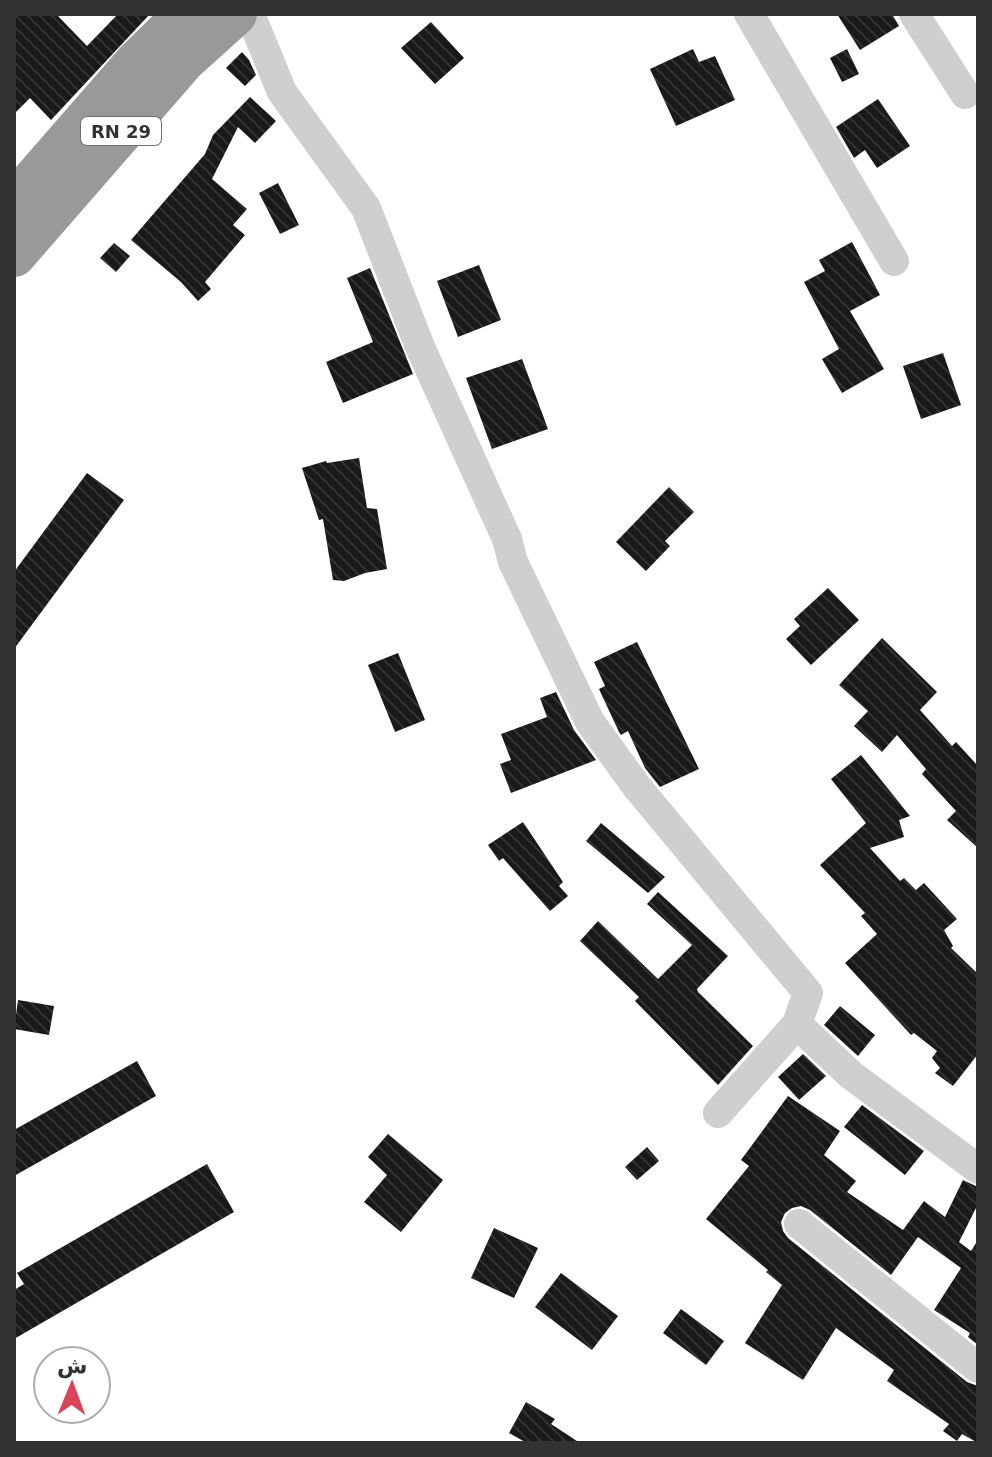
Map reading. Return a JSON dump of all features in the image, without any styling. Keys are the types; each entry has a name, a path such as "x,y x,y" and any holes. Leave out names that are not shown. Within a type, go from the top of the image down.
{"highway":[{"name":"RN 29","path":"14,203 136,63 186,14"},
{"name":"RN 29","path":"14,255 183,61 235,14"}],"street":[{"path":"250,14 282,92 366,208 420,347 507,539 513,562 590,722 637,787 808,993 797,1024 718,1113"},
{"path":"749,14 894,261"},
{"path":"914,14 965,94"},
{"path":"797,1024 851,1075 978,1169"},
{"path":"799,1224 978,1368"}],"building":[{"path":"14,14 56,14 87,46 118,14 150,14 51,120 30,98 14,114"},
{"path":"837,14 892,14 899,26 860,50"},
{"path":"431,22 464,58 435,84 401,48"},
{"path":"693,49 699,62 715,56 735,100 676,126 650,69"},
{"path":"847,49 859,74 842,82 830,58"},
{"path":"242,52 256,75 245,86 226,68"},
{"path":"250,97 276,121 255,143 238,127 212,179 247,209 233,225 245,235 205,282 211,289 198,301 181,282 131,240 205,154 213,135"},
{"path":"878,99 910,146 877,168 865,150 854,158 836,127"},
{"path":"278,183 299,225 280,234 259,193"},
{"path":"852,242 880,295 850,311 884,369 842,393 822,359 839,349 804,282 825,271 819,260"},
{"path":"114,243 130,256 116,272 100,258"},
{"path":"479,265 501,320 458,337 437,281"},
{"path":"370,268 413,374 343,403 326,362 373,342 347,278"},
{"path":"943,353 961,405 921,419 903,366"},
{"path":"522,359 548,429 492,449 466,378"},
{"path":"359,458 367,508 377,509 387,569 344,581 333,580 323,519 319,520 302,468 326,461"},
{"path":"87,473 124,500 14,649 14,572"},
{"path":"669,487 694,512 665,541 670,546 646,571 616,542"},
{"path":"828,588 859,620 811,665 786,639 800,626 794,619"},
{"path":"882,638 937,692 920,710 952,746 956,742 978,766 978,848 947,820 956,811 922,774 926,769 897,735 882,752 854,726 868,711 839,685"},
{"path":"637,642 699,769 660,787 645,768 628,731 621,735 619,732 599,689 605,686 594,662"},
{"path":"398,653 425,720 395,732 368,665"},
{"path":"556,692 574,730 596,760 511,793 500,764 511,760 501,734 547,717 540,698"},
{"path":"861,755 910,816 899,820 904,837 870,848 900,881 904,878 916,890 924,883 957,919 944,930 953,946 951,948 978,974 978,1054 953,1086 935,1073 940,1068 932,1058 937,1051 914,1033 911,1035 845,963 877,934 861,916 865,913 820,865 866,823 831,779"},
{"path":"523,822 563,882 559,886 568,896 550,911 503,858 499,861 488,845"},
{"path":"601,823 665,877 648,893 586,841"},
{"path":"658,892 728,956 697,989 753,1046 718,1085 635,1001 639,997 580,941 598,921 658,979 692,945 647,904"},
{"path":"18,1000 54,1006 49,1035 14,1029"},
{"path":"840,1006 875,1035 858,1056 824,1025"},
{"path":"803,1054 826,1076 799,1100 778,1077"},
{"path":"137,1061 156,1096 14,1176 14,1130"},
{"path":"788,1096 840,1131 824,1155 856,1181 847,1192 903,1230 924,1201 945,1217 963,1180 978,1187 978,1204 959,1242 971,1251 978,1240 978,1345 968,1337 970,1333 934,1310 961,1268 918,1237 891,1275 810,1210 801,1206 792,1208 785,1213 781,1222 788,1238 967,1382 978,1386 978,1443 962,1434 957,1441 943,1431 949,1424 887,1381 894,1370 836,1328 803,1380 745,1343 782,1285 706,1219 749,1166 741,1160"},
{"path":"862,1105 924,1151 905,1175 844,1127"},
{"path":"388,1134 443,1180 401,1232 364,1202 387,1175 368,1157"},
{"path":"647,1147 659,1161 637,1180 625,1167"},
{"path":"207,1164 234,1212 14,1339 14,1290 24,1284 17,1273"},
{"path":"494,1228 538,1248 514,1298 471,1278"},
{"path":"561,1273 618,1316 592,1350 535,1307"},
{"path":"681,1309 724,1341 706,1365 663,1333"},
{"path":"526,1402 555,1419 551,1424 580,1443 527,1443 509,1433"}]}
